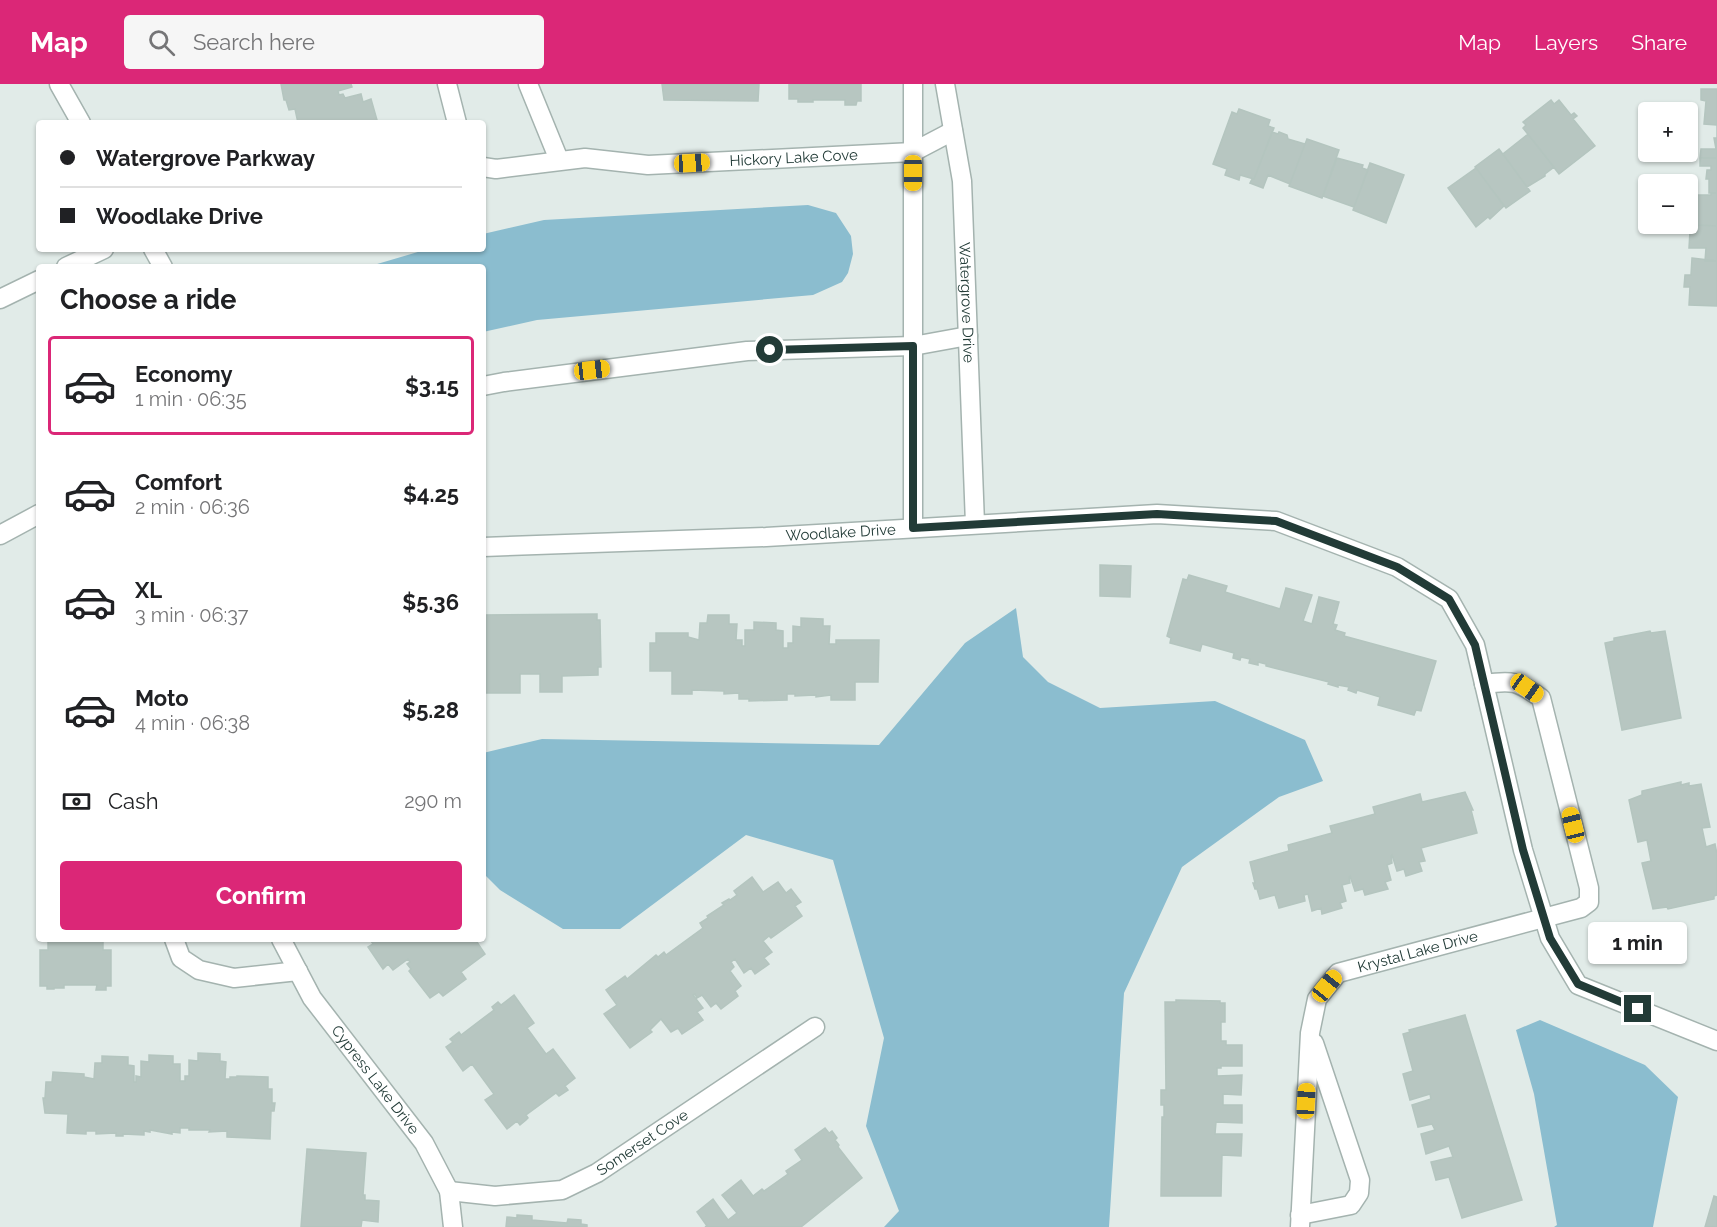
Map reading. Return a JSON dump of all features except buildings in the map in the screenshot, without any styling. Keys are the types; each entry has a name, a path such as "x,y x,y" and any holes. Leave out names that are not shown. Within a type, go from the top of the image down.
{"street":[{"path":"59,84 79,120"},
{"path":"447,84 457,120"},
{"path":"528,84 559,160"},
{"path":"913,84 913,528"},
{"name":"Watergrove Drive","path":"945,84 962,181 975,524"},
{"name":"Hickory Lake Cove","path":"486,167 496,169 585,158 648,165 912,152 953,131"},
{"path":"72,264 98,252"},
{"path":"0,298 36,281"},
{"path":"486,385 747,351 913,346 968,336"},
{"name":"Woodlake Drive","path":"486,547 766,537 1157,514 1276,521 1397,567 1449,599 1475,645 1523,850 1550,938 1578,984 1717,1041"},
{"path":"0,535 36,516"},
{"name":"Krystal Lake Drive","path":"1300,1221 1310,1033 1317,999 1338,973 1581,908 1589,902 1590,888 1541,698 1527,688 1509,681 1484,684"},
{"path":"175,942 181,958 199,970 207,972 234,978 298,971"},
{"name":"Cypress Lake Drive","path":"282,942 312,998 423,1143 449,1191 453,1227"},
{"name":"Somerset Cove","path":"449,1191 495,1196 562,1191 597,1173 815,1027"},
{"path":"1300,1221 1351,1205 1359,1192 1360,1180 1310,1033"}],"water":[{"path":"808,205 836,213 851,236 853,254 848,273 842,282 813,295 537,320 486,331 486,264 377,264 418,252 486,252 486,233 544,220"},
{"path":"1016,608 1023,657 1048,682 1100,708 1215,701 1305,740 1323,781 1279,797 1182,867 1124,993 1109,1227 884,1227 899,1211 866,1126 884,1038 833,860 746,835 620,929 563,929 500,890 486,876 486,752 542,739 879,745 965,643"},
{"path":"1540,1020 1645,1065 1678,1097 1653,1227 1554,1227 1557,1225 1534,1094 1516,1030"}],"route":[{"path":"770,350 913,346 913,528 1157,514 1276,521 1397,567 1449,599 1475,645 1523,850 1550,938 1578,984 1638,1009"}]}
